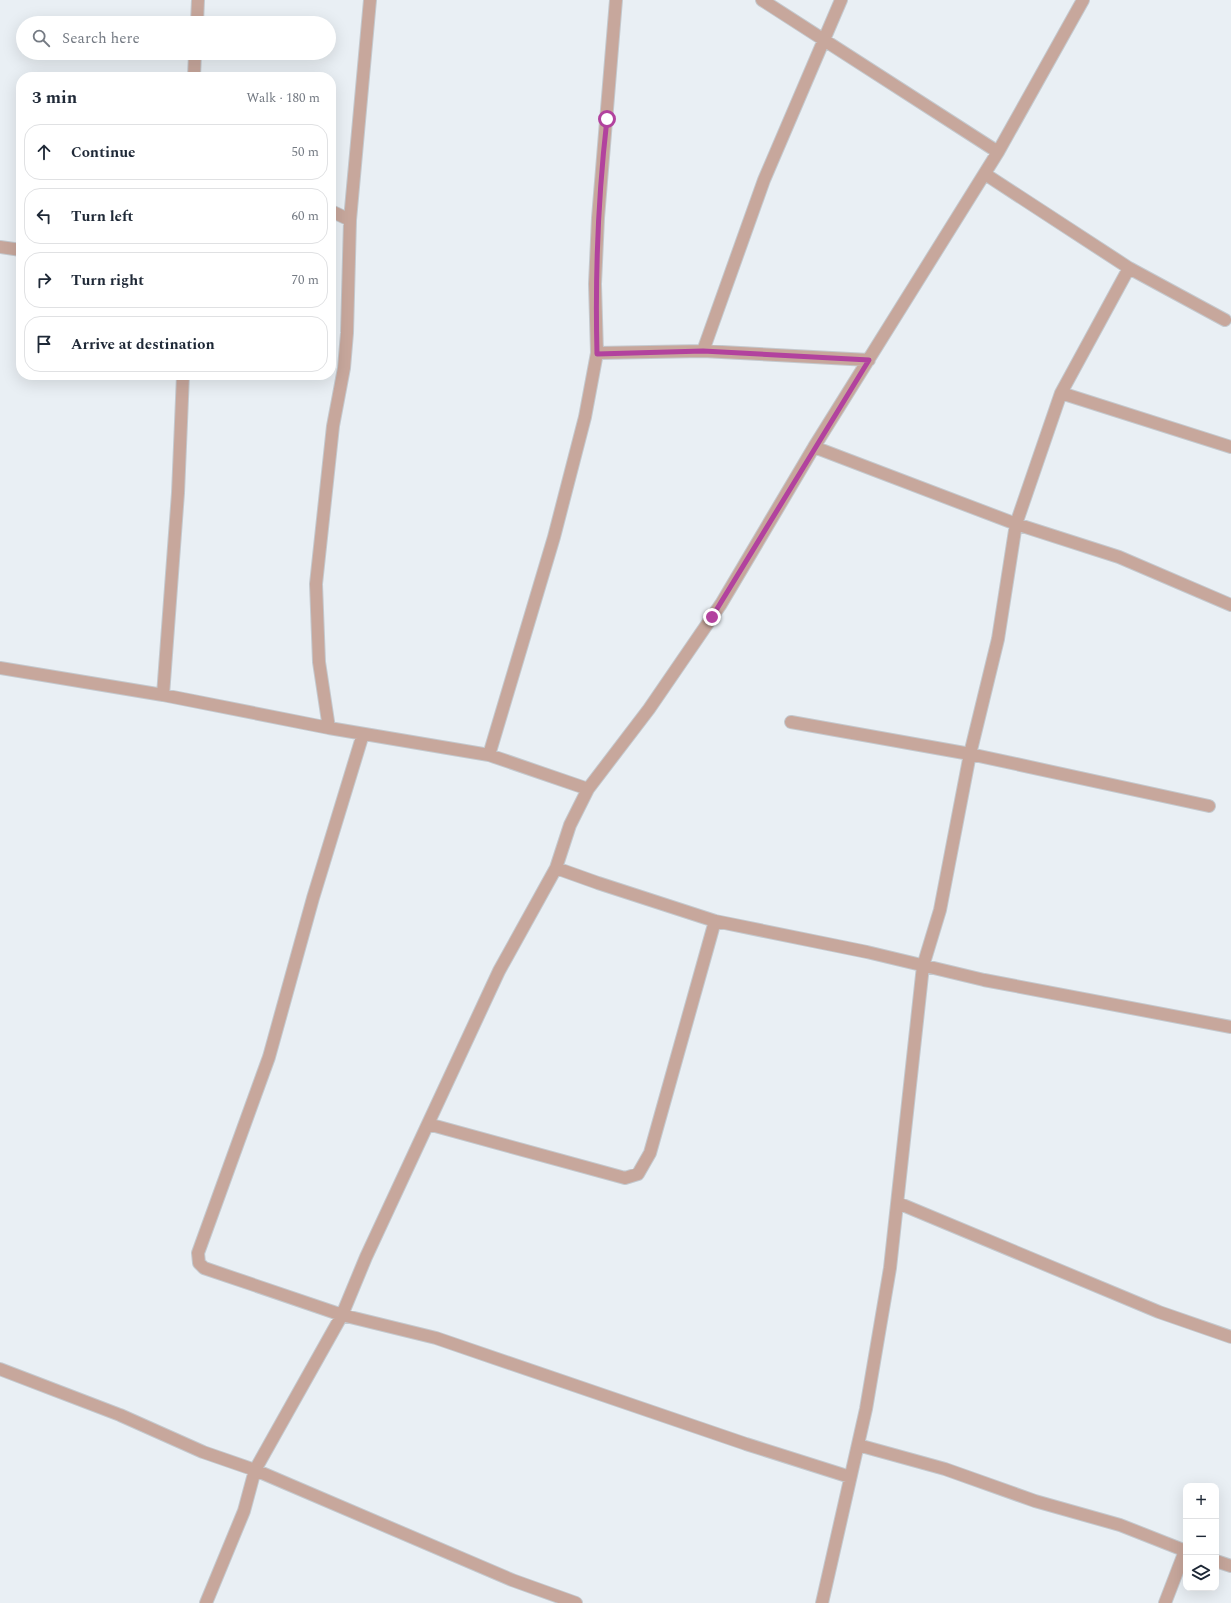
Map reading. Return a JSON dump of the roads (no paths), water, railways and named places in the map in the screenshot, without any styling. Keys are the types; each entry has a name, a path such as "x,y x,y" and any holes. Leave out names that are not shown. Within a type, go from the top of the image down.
{"street":[{"path":"197,16 198,0"},
{"path":"329,728 319,662 316,584 333,426 344,368 347,333 350,220 370,0"},
{"path":"489,755 554,537 586,417 597,354 595,284 598,218 616,0"},
{"path":"762,0 998,152"},
{"path":"703,351 764,180 841,0"},
{"path":"209,1602 244,1511 255,1470 342,1315 366,1257 499,971 556,868 570,825 588,789 649,709 721,604 814,447 985,174 1083,0"},
{"path":"194,72 195,60"},
{"path":"985,174 1130,268 1225,320"},
{"path":"336,214 350,220"},
{"path":"0,247 16,249"},
{"path":"822,1603 866,1409 890,1268 924,966 940,910 970,754 998,639 1016,524 1061,393 1130,268"},
{"path":"597,354 703,351 869,360"},
{"path":"163,695 178,493 183,380"},
{"path":"1061,393 1231,447"},
{"path":"814,447 995,514 1016,524 1119,557 1231,605"},
{"path":"0,668 163,695 329,728 489,755 588,789"},
{"path":"790,722 970,754 1209,806"},
{"path":"363,734 313,898 269,1057 198,1253 199,1263 204,1268 342,1315 436,1338 746,1444 850,1477"},
{"path":"556,868 715,921 867,952 924,966 1078,999 1231,1027"},
{"path":"428,1124 625,1178 638,1174 650,1153 715,921"},
{"path":"898,1203 1025,1257 1096,1284 1159,1312 1231,1337"},
{"path":"0,1369 120,1415 203,1452 255,1470 512,1580 576,1603"},
{"path":"858,1445 945,1469 1035,1500 1120,1525 1183,1550"},
{"path":"1165,1603 1184,1555"},
{"path":"1219,1562 1231,1566"}]}
